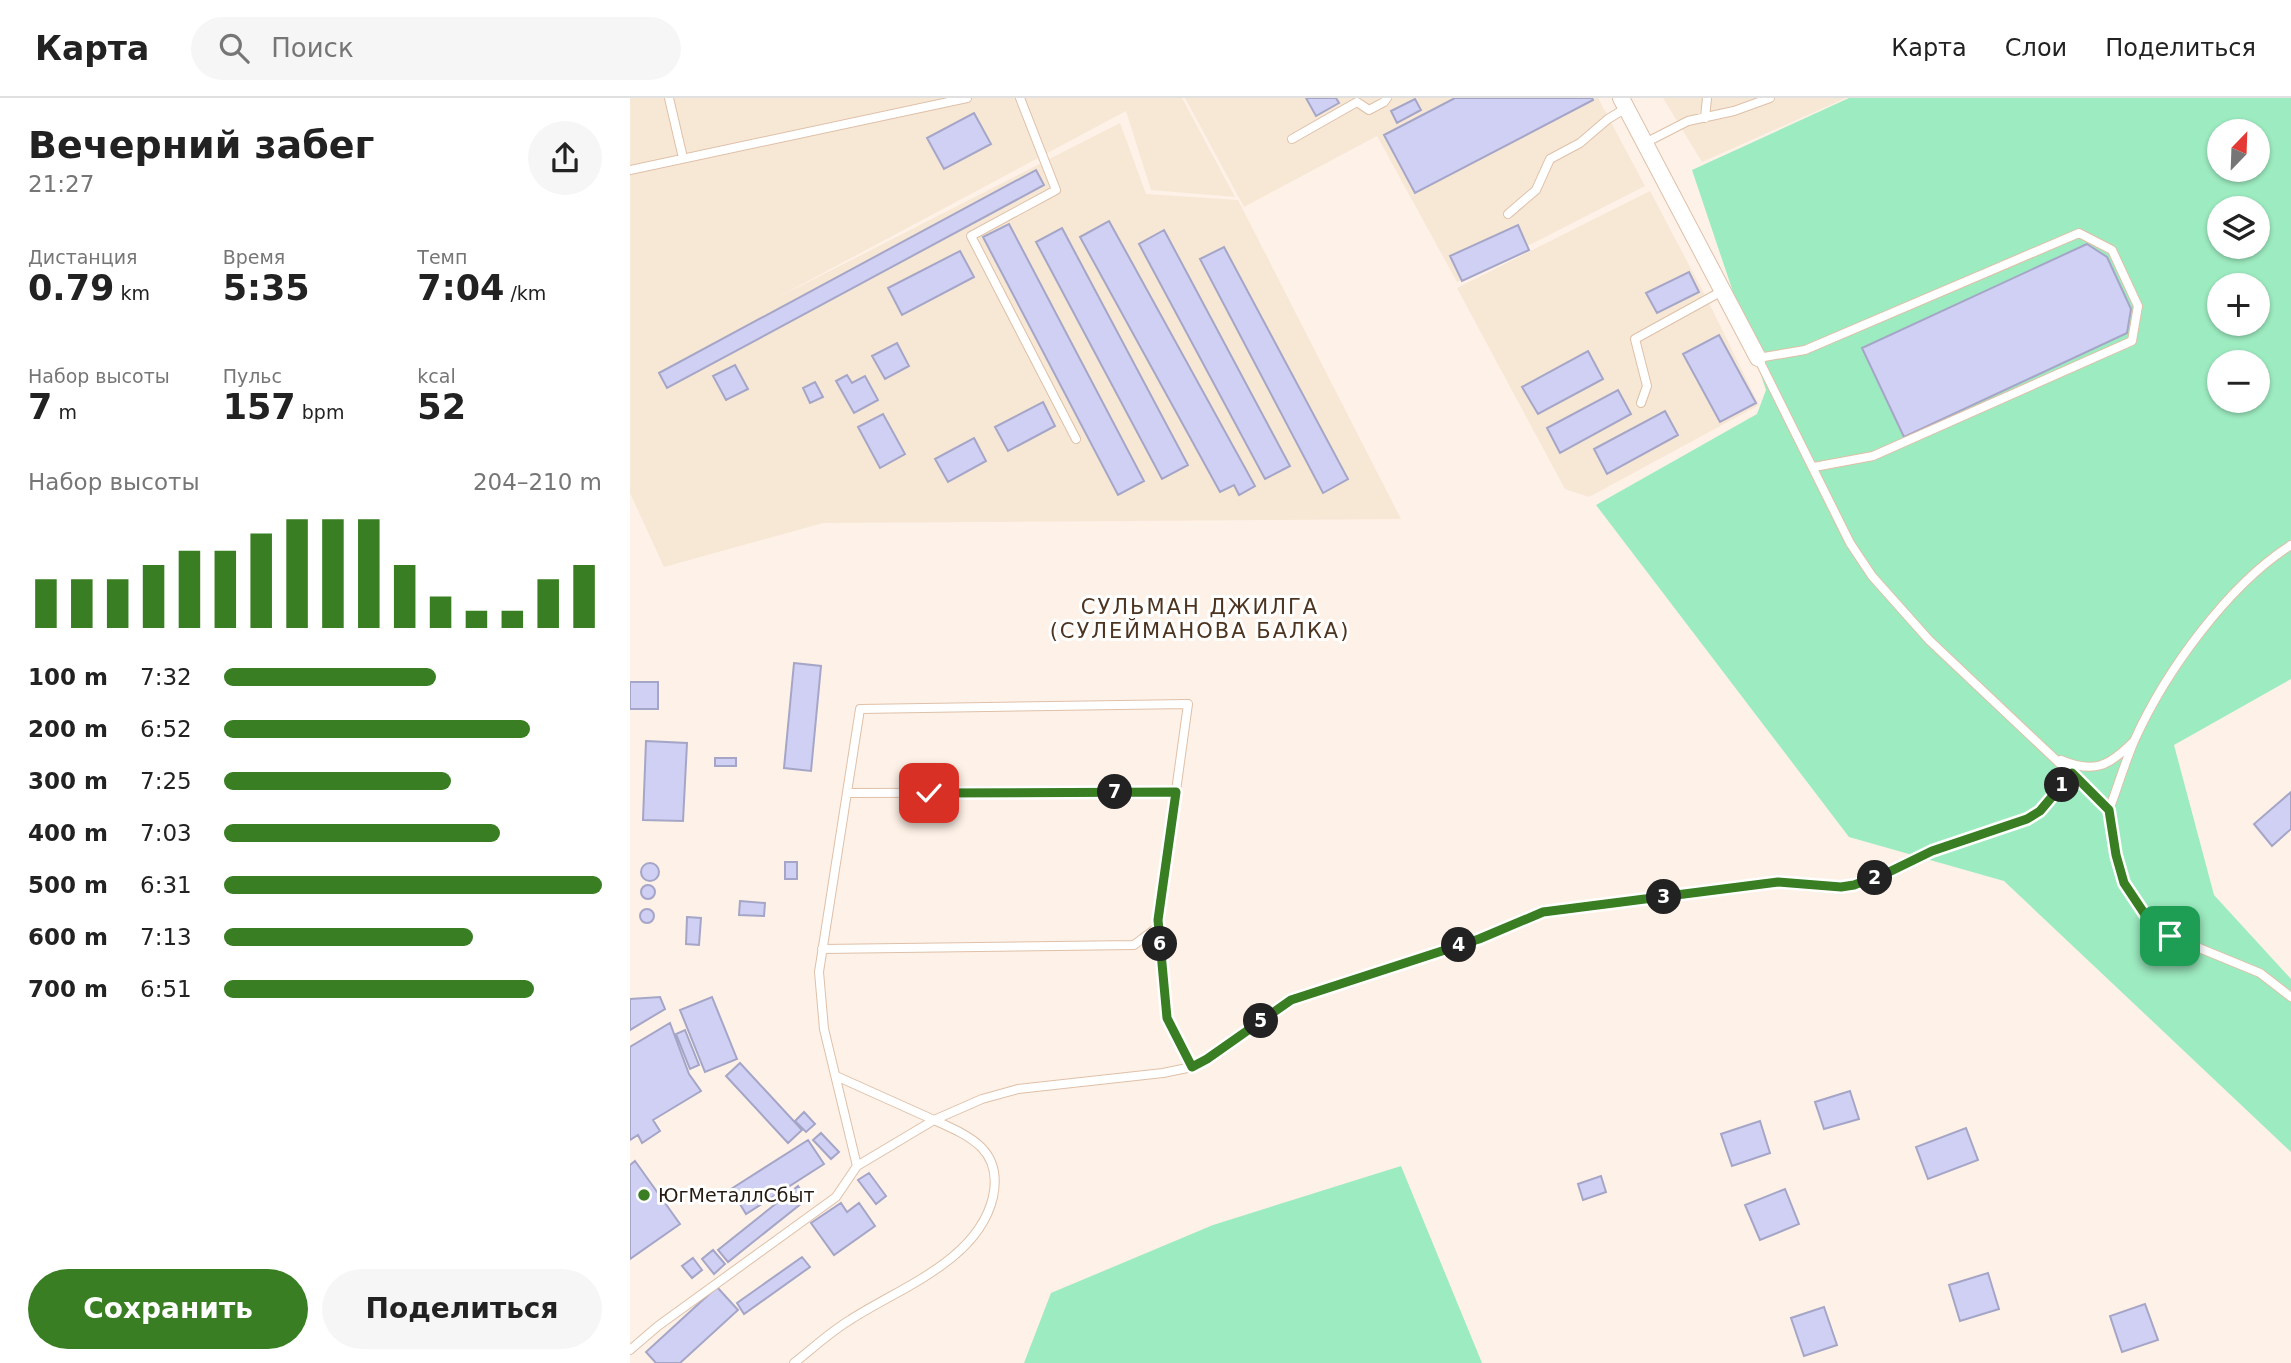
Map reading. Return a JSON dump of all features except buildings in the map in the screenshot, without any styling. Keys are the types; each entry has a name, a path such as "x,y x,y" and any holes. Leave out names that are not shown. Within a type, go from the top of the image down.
{"street":[{"path":"1623,103 1758,358"}],"lane":[{"path":"669,98 683,159"},
{"path":"630,170 967,98"},
{"path":"1020,98 1056,190 971,236 1076,439"},
{"path":"1292,138 1357,102 1368,110 1387,98"},
{"path":"1704,118 1707,98"},
{"path":"1645,143 1688,121 1734,111 1770,98"},
{"path":"1508,214 1535,190 1550,159 1580,143 1623,103"},
{"path":"1814,467 1873,456 2133,341 2138,306 2112,250 2079,233 1805,350 1758,358 1850,543 1872,576 1929,640 2109,810"},
{"path":"1641,403 1647,386 1635,339 1724,290"},
{"path":"2291,545 2267,560 2235,590 2185,655 2152,705 2135,740 2109,810 2116,855 2124,883 2146,916 2170,936 2260,973 2291,997"},
{"path":"630,1350 642,1338 836,1197 857,1166 934,1120 982,1099 1018,1089 1163,1073 1192,1067 1167,1018 1158,927 1188,704 860,709 819,972 823,1017 857,1166"},
{"path":"2055,758 2076,767 2096,768 2116,759 2135,740"},
{"path":"847,793 1176,792"},
{"path":"822,949 1134,945 1158,927"},
{"path":"794,1363 847,1321 950,1259 971,1239 984,1220 995,1187 994,1169 989,1156 969,1136 836,1076"}],"path":[{"path":"1192,1067 1218,1052 1291,1000 1479,939 1543,912 1778,882 1841,887 1854,885 1932,851 2027,819 2047,804 2072,773"}],"shaded area":[{"path":"630,98 1182,98 1235,197 1151,190 1126,111 769,302 1120,123 1146,194 1238,200 1401,519 823,523 664,567 630,493"},
{"path":"1185,98 1598,98 1645,186 1457,282 1377,136 1244,207"},
{"path":"1663,98 1846,98 1702,162"},
{"path":"1650,191 1759,405 1589,497 1565,489 1457,288"}],"green space":[{"path":"1849,98 2291,98 2291,679 2174,745 2214,895 2291,979 2291,1152 2004,881 1849,837 1596,505 1757,414 1766,390 1692,170"},
{"path":"1401,1166 1482,1363 1024,1363 1051,1293 1213,1225"}],"place":[{"name":"ЮгМеталлСбыт","path":"644,1195"}],"district":[{"name":"СУЛЬМАН ДЖИЛГА (СУЛЕЙМАНОВА БАЛКА)","path":"1200,619"}],"route":[{"path":"929,793 1176,792 1158,920 1167,1018 1192,1067 1291,1000 1479,939 1543,912 1778,882 1841,887 1854,885 1932,851 2027,819 2040,811 2072,773 2109,810 2116,855 2124,883 2146,916 2170,936"}]}
